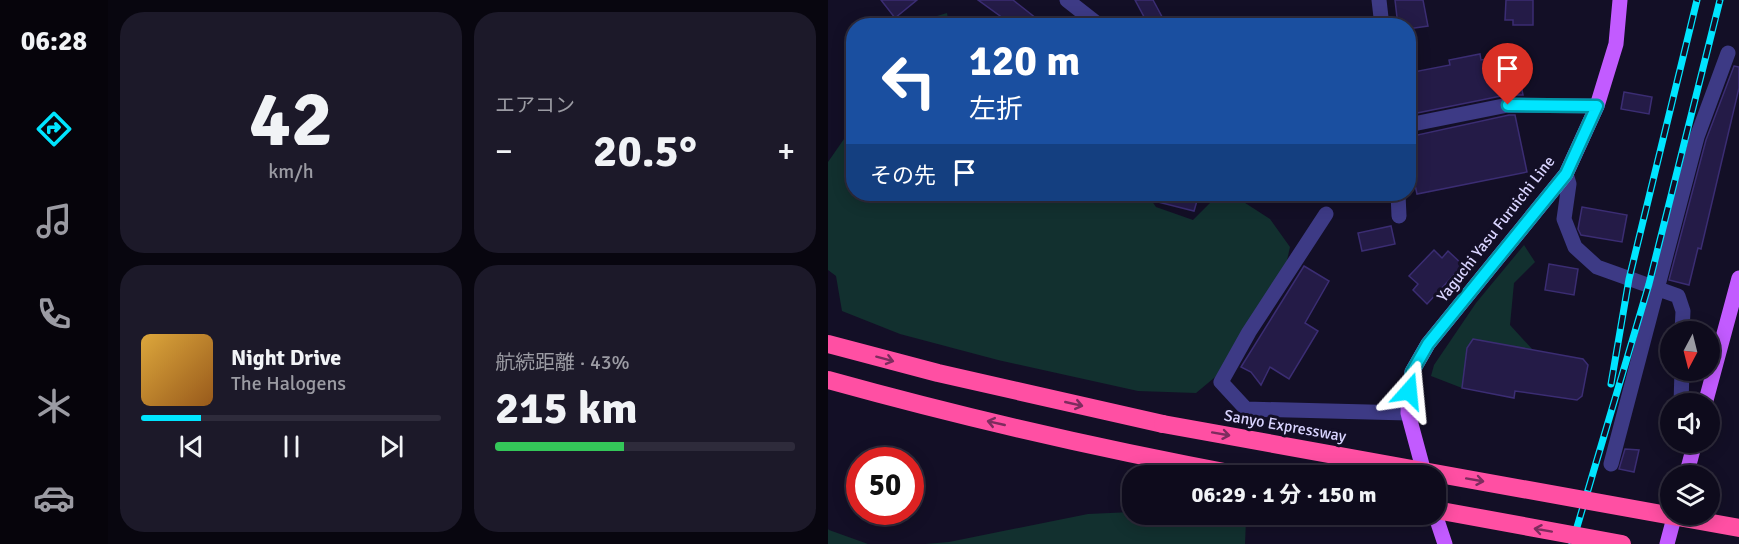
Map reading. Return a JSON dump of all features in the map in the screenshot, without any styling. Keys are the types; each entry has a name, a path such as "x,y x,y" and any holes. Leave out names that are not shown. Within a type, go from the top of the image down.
{"highway":[{"name":"Sanyo Expressway","path":"828,344 938,373 1163,424 1739,528"},
{"path":"828,380 930,408 1187,465"},
{"path":"1446,514 1622,544"}],"main road":[{"name":"Yaguchi Yasu Furuichi Line","path":"1422,465 1408,413 1412,372 1428,344 1566,174 1597,106 1616,44 1620,0"},
{"path":"1708,393 1739,278"},
{"path":"1439,525 1444,544"},
{"path":"1667,544 1672,525"}],"street":[{"path":"1067,0 1090,18"},
{"path":"1379,0 1381,18"},
{"path":"1611,464 1697,137 1728,53"},
{"path":"1416,123 1451,114 1508,105 1597,106"},
{"path":"1566,174 1569,184 1564,219 1575,247 1598,267 1678,296 1683,311 1683,321"},
{"path":"1398,201 1399,216"},
{"path":"1326,214 1249,332 1221,382 1246,409 1408,413"}],"green space":[{"path":"947,13 948,18 930,18"},
{"path":"846,136 846,201 1152,201 1156,207 1193,220 1212,201 1242,201 1270,219 1290,247 1284,274 1220,373 1196,393 1138,391 998,360 900,334 842,311 836,276 828,270 828,162"},
{"path":"1524,245 1535,262 1514,283 1510,325 1533,350 1473,339 1467,348 1462,388 1431,376 1434,365 1476,303"},
{"path":"1122,512 1122,525 1246,525 1245,544 925,544 949,542 1088,514"},
{"path":"829,530 868,544 828,544"}],"building":[{"path":"881,0 917,0 895,18"},
{"path":"978,0 1013,0 1036,18 1003,18"},
{"path":"1135,0 1153,0 1163,18 1145,18"},
{"path":"1395,0 1423,0 1428,26 1416,28 1416,18 1397,18"},
{"path":"1506,0 1533,0 1533,25 1513,25 1513,20 1505,20"},
{"path":"1480,54 1481,60 1515,54 1523,95 1506,95 1416,113 1416,71 1450,65 1449,60"},
{"path":"1734,66 1739,67 1739,88 1701,249 1698,248 1689,285 1669,280 1706,140"},
{"path":"1624,92 1652,97 1649,114 1621,109"},
{"path":"1515,115 1527,172 1417,194 1416,135"},
{"path":"1154,201 1197,201 1194,211"},
{"path":"1582,207 1627,215 1622,242 1581,235 1578,229"},
{"path":"1391,226 1395,244 1362,251 1358,233"},
{"path":"1434,250 1442,258 1448,251 1463,265 1427,304 1413,290 1418,284 1409,276"},
{"path":"1549,264 1578,269 1574,295 1545,290"},
{"path":"1304,266 1329,281 1305,323 1318,331 1289,379 1270,367 1261,385 1251,372 1241,367"},
{"path":"1473,339 1583,359 1588,365 1582,396 1577,400 1515,391 1514,398 1462,388 1467,348"},
{"path":"1625,449 1639,450 1634,472 1619,469"}],"railway":[{"path":"1611,384 1629,279 1697,0"},
{"path":"1572,544 1649,284 1720,0"}],"route":[{"path":"1409,391 1412,372 1428,344 1566,174 1597,106 1508,105"}]}
